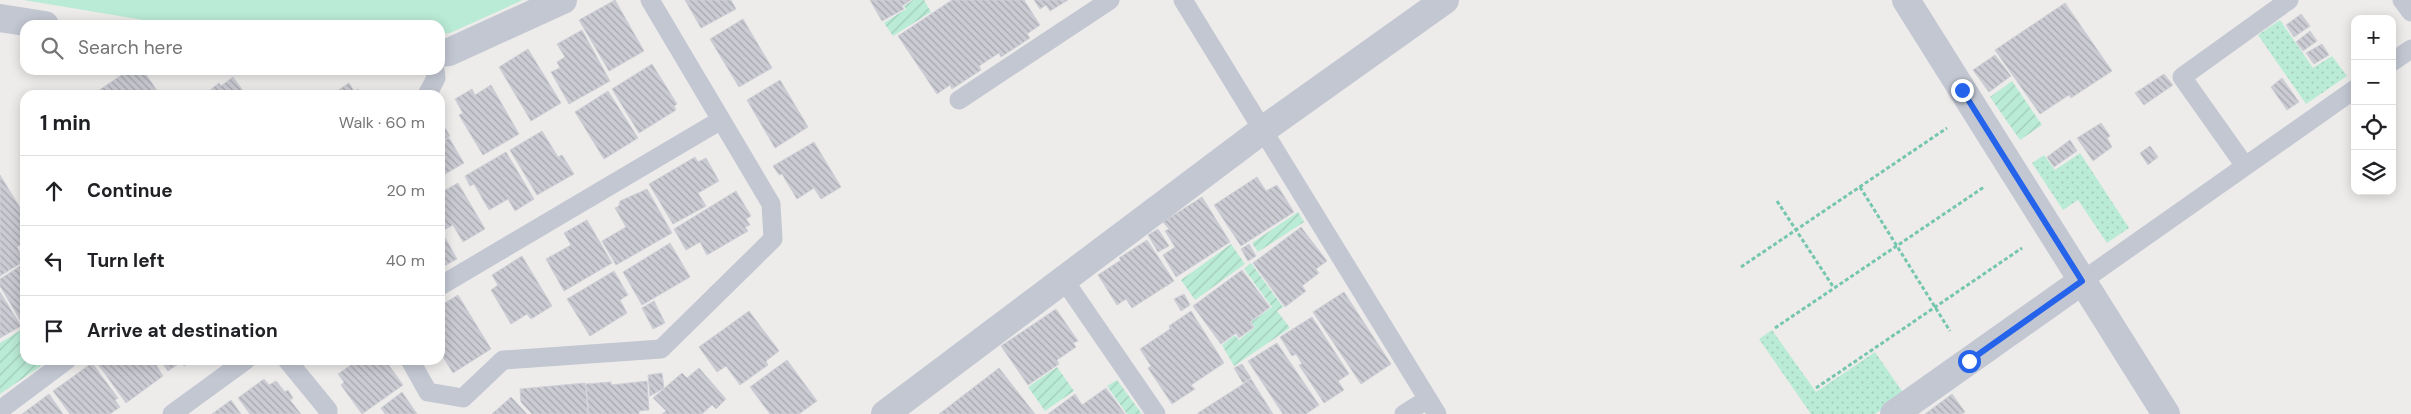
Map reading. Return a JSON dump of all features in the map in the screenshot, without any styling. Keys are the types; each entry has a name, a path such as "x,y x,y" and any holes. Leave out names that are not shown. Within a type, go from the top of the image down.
{"street":[{"path":"445,52 563,0"},
{"path":"885,414 1264,129 1444,0"},
{"path":"1906,0 2166,414"},
{"path":"0,18 20,21"},
{"path":"1894,414 2082,281"}],"lane":[{"path":"413,365 428,392 464,398 503,360 661,349 773,238 771,204 650,0"},
{"path":"959,100 1110,0"},
{"path":"1183,0 1264,129 1432,406 1404,414"},
{"path":"2246,166 2182,77 2289,0"},
{"path":"2402,0 2411,12"},
{"path":"2395,60 2411,49"},
{"path":"430,90 436,75"},
{"path":"2082,281 2351,91"},
{"path":"445,283 721,120"},
{"path":"1064,280 1156,414"},
{"path":"0,410 60,365"},
{"path":"172,414 239,365"},
{"path":"291,365 328,410 328,414"}],"path":[{"path":"1740,267 1975,110"},
{"path":"1775,328 1896,245 2011,170"},
{"path":"1860,187 1969,361"},
{"path":"1777,201 1798,229 1834,288"},
{"path":"1816,388 2049,229"}],"green space":[{"path":"24,0 523,0 450,33 445,34 445,20 143,20"},
{"path":"913,0 924,0 931,12 893,36 884,23 906,9 904,6"},
{"path":"2280,20 2313,68 2332,56 2347,76 2306,104 2258,35"},
{"path":"2012,81 2042,125 2020,140 1990,97"},
{"path":"2080,153 2129,228 2107,243 2078,200 2063,210 2032,163 2044,155 2055,170"},
{"path":"1298,212 1304,222 1258,252 1252,243"},
{"path":"1231,244 1245,264 1195,300 1181,280"},
{"path":"1251,263 1283,307 1277,311 1290,328 1234,366 1222,345 1235,335 1239,340 1255,327 1251,322 1272,307 1244,269"},
{"path":"1772,330 1816,392 1875,352 1904,394 1875,414 1811,414 1759,339"},
{"path":"20,331 20,365 41,366 0,394 0,343"},
{"path":"1057,367 1074,391 1045,411 1028,387"},
{"path":"1117,380 1142,414 1127,414 1107,386"}],"building":[{"path":"615,0 644,51 609,71 579,20"},
{"path":"685,0 731,0 736,9 701,28"},
{"path":"870,0 911,0 902,6 904,9 882,21"},
{"path":"952,0 1024,0 1040,25 1027,34 1030,38 1001,57 999,53 979,66 981,70 952,89 950,85 937,94 898,36"},
{"path":"1034,0 1068,0 1050,11 1046,5 1040,9"},
{"path":"2065,3 2112,71 2071,98 2069,95 2040,114 1995,50"},
{"path":"2301,14 2310,26 2294,37 2286,25"},
{"path":"743,19 772,68 739,87 710,39"},
{"path":"582,30 610,81 569,104 551,72 560,68 557,62 565,57 557,44"},
{"path":"2310,31 2317,41 2303,51 2296,42"},
{"path":"2322,44 2329,55 2314,64 2306,53"},
{"path":"528,49 561,103 531,121 499,67"},
{"path":"1995,55 2011,76 1989,92 1973,70"},
{"path":"652,64 677,104 674,106 676,110 639,133 612,89"},
{"path":"2164,74 2173,85 2144,105 2135,93"},
{"path":"122,75 146,75 157,90 99,90"},
{"path":"233,77 242,90 210,90 219,83 221,86"},
{"path":"2282,78 2299,102 2287,110 2271,87"},
{"path":"780,80 808,127 775,148 747,100"},
{"path":"349,83 353,90 338,90"},
{"path":"491,85 519,134 483,155 459,115 463,113 455,99 472,89 475,95"},
{"path":"608,91 638,138 604,159 575,112"},
{"path":"2101,123 2110,136 2107,138 2112,147 2093,161 2077,138"},
{"path":"445,128 450,136 445,139"},
{"path":"542,131 558,157 562,155 574,174 537,195 510,150"},
{"path":"449,138 464,163 445,174 445,140"},
{"path":"2070,140 2077,151 2054,167 2047,157"},
{"path":"814,142 841,187 821,199 814,188 797,199 782,174 779,175 773,166"},
{"path":"2150,146 2158,157 2148,165 2140,153"},
{"path":"506,152 534,199 515,211 508,199 489,210 474,184 470,186 465,176"},
{"path":"695,157 698,162 706,158 719,181 698,193 706,206 673,224 649,184"},
{"path":"0,175 20,208 20,245 17,247 20,253 20,264 0,276"},
{"path":"1257,177 1266,191 1277,185 1294,212 1241,246 1214,205"},
{"path":"458,183 485,229 463,242 453,225 445,229 445,190"},
{"path":"647,189 672,233 616,265 602,241 626,227 615,208 619,206 620,201"},
{"path":"736,191 751,216 746,219 750,225 745,227 748,231 707,255 700,242 686,250 674,229"},
{"path":"1202,197 1230,242 1176,277 1163,255 1175,247 1165,231 1169,229 1163,222"},
{"path":"587,220 612,263 564,291 546,259 571,245 564,233"},
{"path":"1301,227 1327,261 1316,269 1319,273 1302,286 1306,291 1285,307 1253,263"},
{"path":"1158,229 1169,246 1158,252 1148,235"},
{"path":"445,238 457,259 445,265"},
{"path":"1147,240 1174,281 1132,308 1126,299 1117,305 1098,275 1121,260 1119,258"},
{"path":"670,243 690,277 642,305 623,272"},
{"path":"1249,244 1256,256 1248,261 1241,249"},
{"path":"522,256 552,306 531,319 527,314 511,324 491,290 498,285 492,275"},
{"path":"20,266 20,320 0,286 0,279"},
{"path":"1242,270 1270,307 1250,322 1254,327 1239,338 1236,333 1221,344 1193,306"},
{"path":"614,271 628,295 620,300 627,313 590,336 567,299"},
{"path":"0,292 20,327 0,338"},
{"path":"1344,292 1391,364 1361,384 1313,312"},
{"path":"1184,294 1190,305 1181,311 1174,299"},
{"path":"458,295 491,349 453,373 445,360 445,303"},
{"path":"654,301 665,323 653,329 642,308"},
{"path":"1056,309 1078,341 1073,343 1076,347 1057,360 1059,364 1028,385 1001,346"},
{"path":"749,311 779,351 766,361 768,365 740,385 726,366 717,372 699,347"},
{"path":"1191,311 1224,363 1191,385 1195,389 1172,404 1148,368 1151,366 1140,349 1170,329 1169,326"},
{"path":"1312,317 1349,374 1338,381 1344,390 1324,403 1299,365 1302,364 1296,354 1292,356 1280,337"},
{"path":"1277,343 1319,405 1306,414 1283,414 1248,361"},
{"path":"787,360 817,401 799,414 770,414 750,387"},
{"path":"1242,364 1251,378 1243,383 1234,368"},
{"path":"89,365 93,365 118,398 115,400 120,407 110,414 70,414 53,391"},
{"path":"99,365 156,365 163,376 126,403"},
{"path":"164,365 177,365 168,371"},
{"path":"351,365 389,365 403,385 362,414 341,385 344,382 338,374"},
{"path":"699,368 726,399 716,409 712,405 702,414 662,414 666,411 653,398 682,373 687,378"},
{"path":"999,368 1035,414 939,414"},
{"path":"662,373 664,388 650,396 648,375"},
{"path":"264,379 269,385 276,381 285,392 288,390 293,398 290,400 301,414 250,414 238,398"},
{"path":"1251,379 1273,414 1198,414 1198,413"},
{"path":"647,381 649,410 639,411 639,414 589,414 586,384 611,382 611,385"},
{"path":"585,383 588,414 532,414 521,402 520,389"},
{"path":"1106,388 1125,414 1048,414 1075,394 1082,405"},
{"path":"402,392 417,414 385,414 381,408"},
{"path":"49,394 63,414 22,414"},
{"path":"1952,394 1965,412 1962,414 1925,414"},
{"path":"511,397 527,414 492,414"},
{"path":"231,400 241,414 212,414"}],"route":[{"path":"1962,90 2082,281 1969,361"}]}
